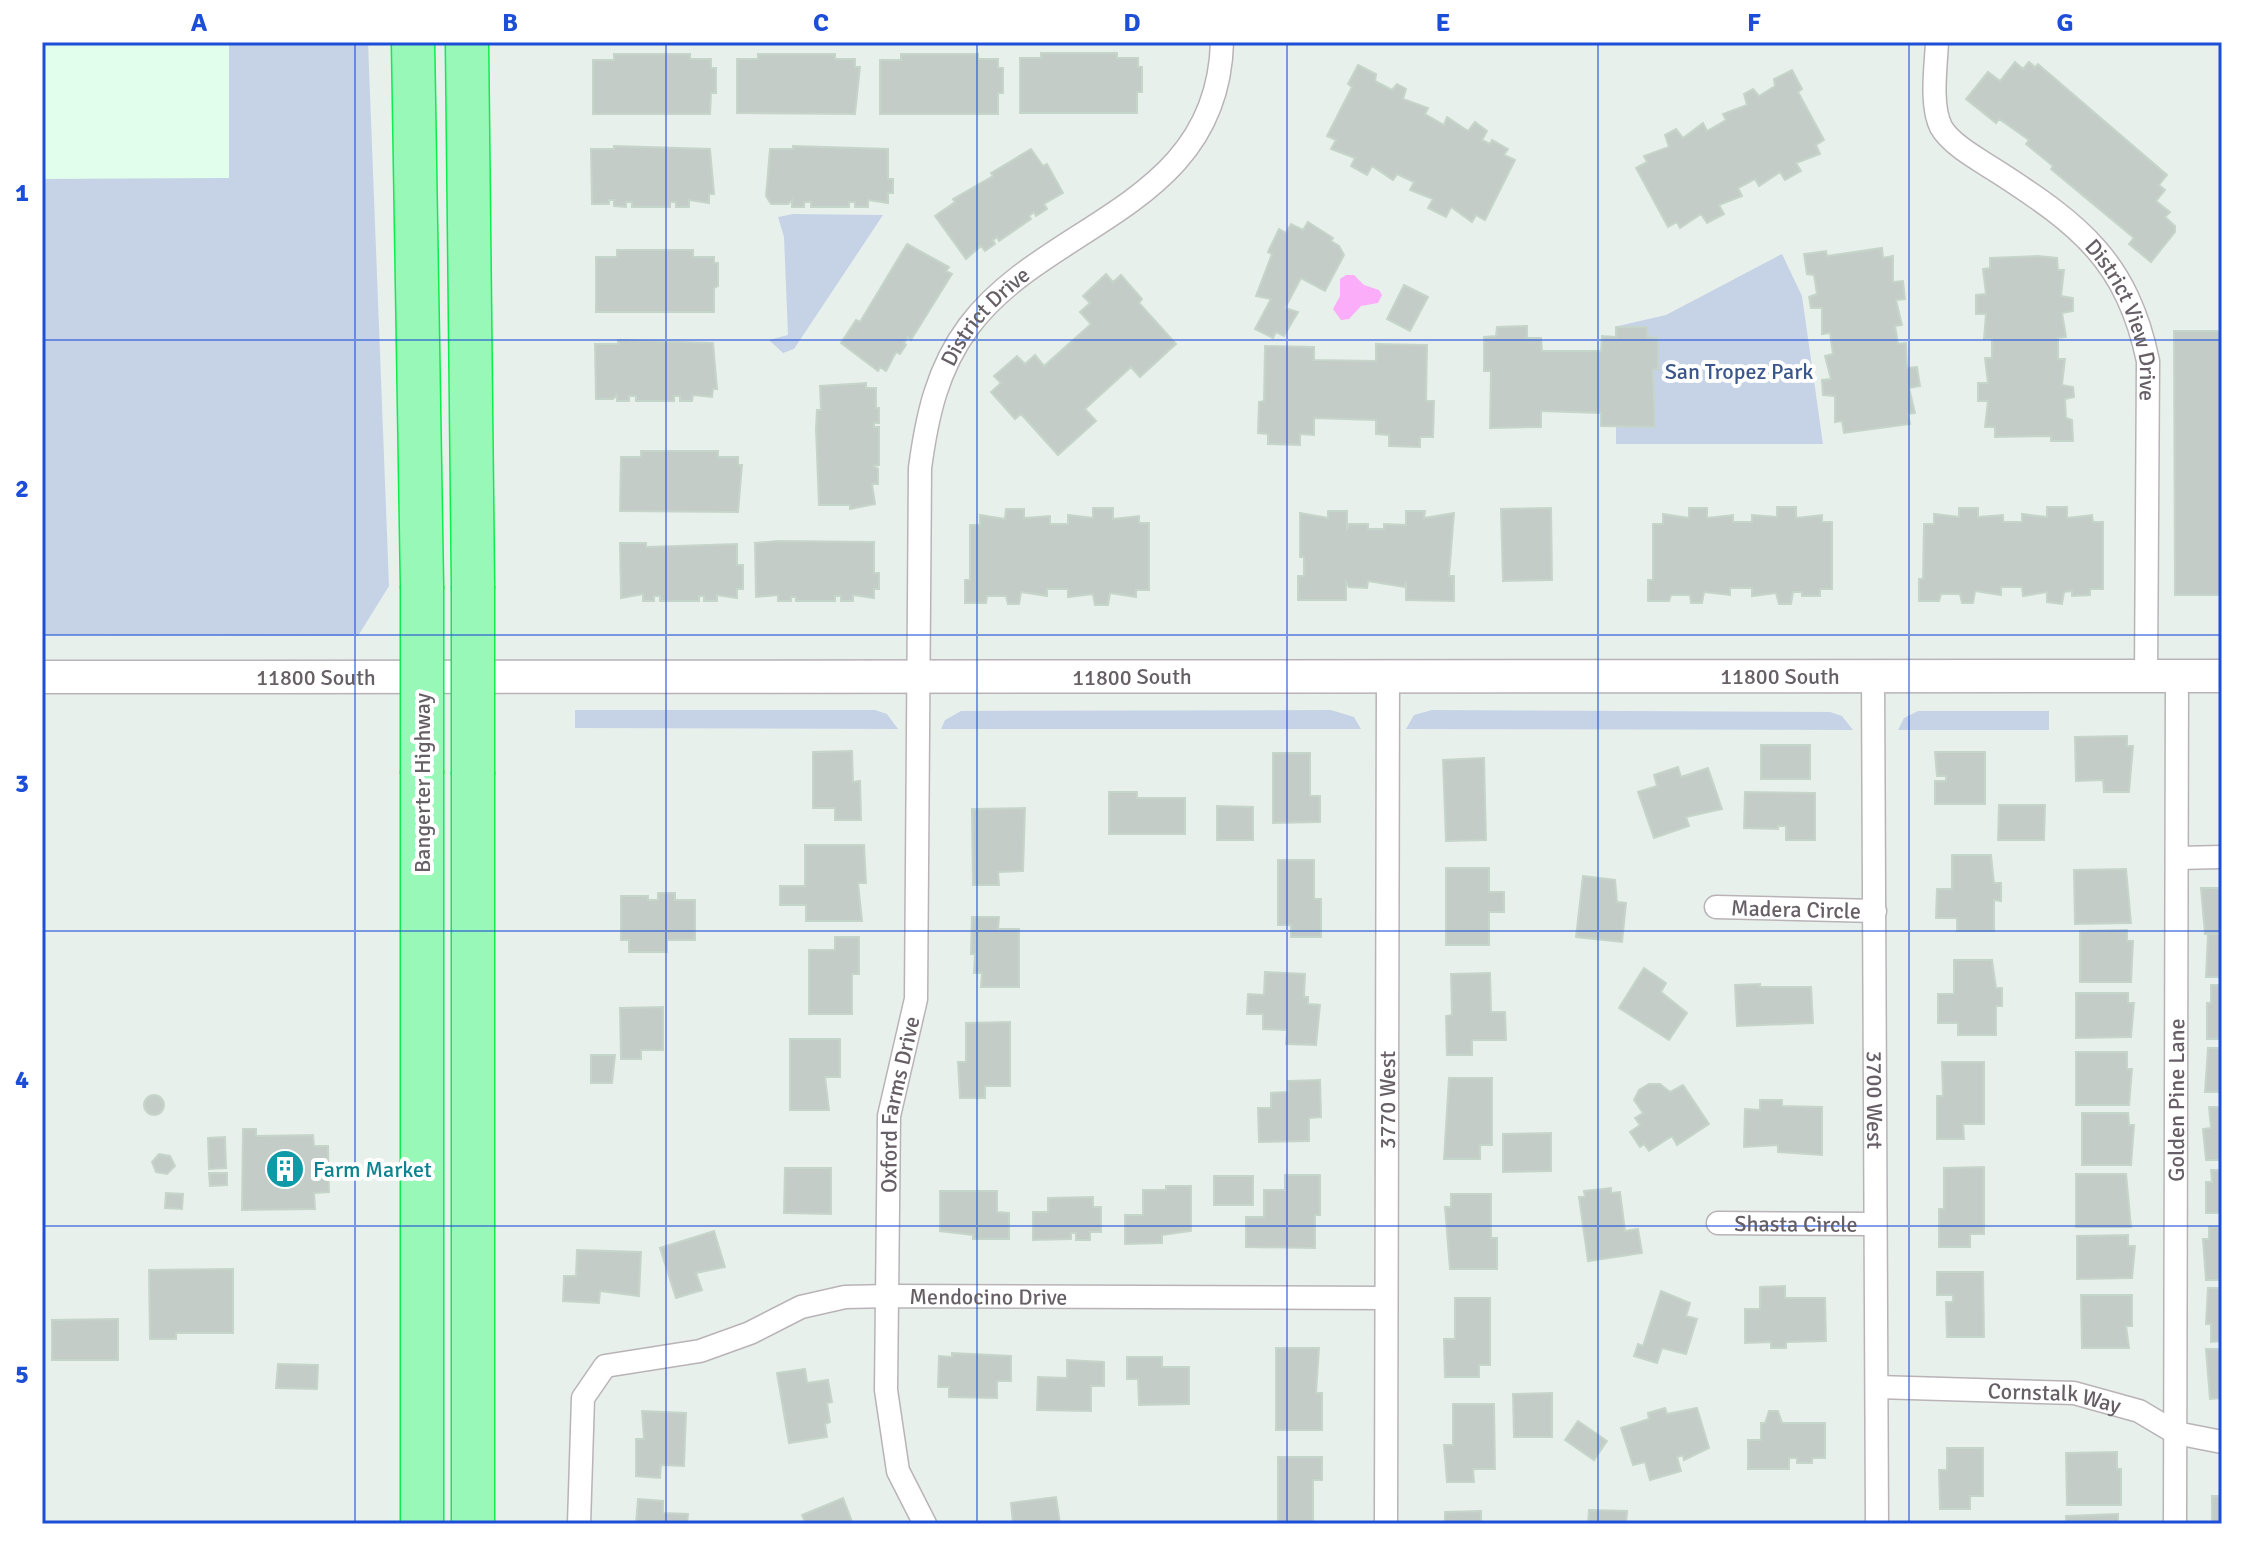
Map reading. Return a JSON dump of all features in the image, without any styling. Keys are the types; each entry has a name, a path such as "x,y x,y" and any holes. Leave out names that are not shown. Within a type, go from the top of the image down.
{"highway":[{"name":"Bangerter Highway","path":"413,42 422,586 422,1524"},
{"path":"467,42 473,586 473,1524"}],"main road":[{"name":"11800 South","path":"42,677 918,678 1159,674 1873,678 2222,676"}],"street":[{"name":"District Drive","path":"918,678 920,468 927,417 943,370 970,326 1003,291 1126,206 1165,174 1199,129 1214,91 1222,42"},
{"name":"District View Drive","path":"1937,42 1937,110 1941,128 1976,158 2036,196 2087,237 2109,263 2141,329 2148,361 2161,677"},
{"name":"3770 West","path":"1386,1524 1388,677"},
{"name":"Golden Pine Lane","path":"2161,677 2177,858 2175,1524"},
{"name":"Oxford Farms Drive","path":"918,678 916,999 889,1116 890,1296 886,1390 898,1471 925,1524"},
{"name":"3700 West","path":"1873,678 1877,1524"},
{"path":"2177,858 2222,857"},
{"name":"Madera Circle","path":"1716,907 1875,911"},
{"name":"Shasta Circle","path":"1718,1223 1875,1224"},
{"name":"Mendocino Drive","path":"579,1524 583,1398 605,1366 700,1351 750,1333 801,1307 845,1297 890,1296 1386,1298"},
{"name":"Cornstalk Way","path":"1877,1387 2074,1393 2139,1411 2176,1433 2222,1442"}],"shaded area":[{"path":"42,42 229,42 229,178 42,179"},
{"path":"1354,275 1382,295 1378,303 1361,306 1349,319 1341,320 1333,309 1340,296 1340,279"}],"green space":[{"path":"229,42 368,42 389,586 358,636 42,635 42,179 229,178"},
{"path":"793,214 883,215 794,349 783,353 769,340 788,335 784,237 778,217"},
{"name":"San Tropez Park","path":"1782,254 1802,296 1823,444 1616,444 1616,427 1655,427 1653,370 1658,368 1657,338 1648,337 1647,327 1618,326 1666,315"},
{"path":"575,710 875,710 887,714 898,729 575,728"},
{"path":"1331,710 1354,717 1361,729 941,729 945,720 961,711"},
{"path":"1432,710 1830,712 1842,716 1853,730 1406,729 1414,715"},
{"path":"1918,711 2049,711 2049,730 1898,730 1904,718"}],"building":[{"path":"1041,53 1117,53 1117,58 1138,58 1138,67 1142,67 1142,92 1137,92 1137,113 1020,113 1020,58 1041,58"},
{"path":"614,54 690,54 690,59 711,59 711,68 716,68 716,93 711,93 710,114 593,114 593,60 614,60"},
{"path":"758,54 835,54 835,59 855,59 855,67 860,67 855,114 737,113 737,59 758,59"},
{"path":"901,54 978,54 978,59 998,59 998,68 1003,68 1003,93 998,93 998,114 880,114 880,60 901,60"},
{"path":"2015,62 2023,69 2029,62 2035,67 2038,64 2167,175 2159,185 2165,190 2156,201 2170,212 2165,217 2175,226 2175,232 2151,262 2129,244 2134,238 2051,169 2053,166 2026,144 2029,140 1999,119 1996,123 1966,99 1988,72 2000,81"},
{"path":"1358,65 1376,74 1375,81 1392,90 1397,84 1406,89 1403,99 1428,108 1425,114 1444,125 1447,117 1468,131 1475,122 1487,131 1482,140 1490,144 1492,140 1508,149 1504,155 1515,160 1485,220 1476,215 1472,222 1451,207 1446,217 1428,208 1433,199 1410,190 1414,182 1397,174 1393,180 1372,166 1367,175 1351,166 1355,158 1331,149 1336,140 1327,136 1352,87 1348,84"},
{"path":"1792,70 1802,89 1798,92 1824,140 1816,145 1820,154 1796,163 1801,171 1785,180 1780,172 1759,186 1755,179 1738,188 1742,196 1719,205 1724,214 1707,223 1701,214 1680,228 1677,222 1668,227 1636,168 1647,162 1644,156 1669,147 1665,135 1676,129 1683,138 1703,123 1707,131 1726,120 1723,114 1747,105 1744,94 1753,89 1759,96 1775,86 1774,79"},
{"path":"614,146 710,149 714,194 709,194 709,203 689,200 689,207 676,207 676,202 670,202 670,207 632,207 632,202 626,202 626,207 614,206 614,200 609,200 609,204 592,204 591,149 614,149"},
{"path":"793,146 888,149 888,179 893,179 893,193 888,193 888,203 868,200 868,207 855,207 855,202 849,202 849,207 811,207 811,202 804,202 804,207 792,207 792,200 788,204 771,204 766,196 770,149 793,149"},
{"path":"1031,149 1043,166 1047,164 1063,193 1044,204 1047,209 1036,216 1034,212 1029,216 1031,219 999,241 997,237 993,240 995,244 985,251 981,246 966,259 935,216 955,202 953,199"},
{"path":"1308,222 1333,238 1331,241 1339,246 1344,255 1325,291 1301,278 1285,308 1298,312 1284,336 1276,332 1273,338 1255,329 1271,299 1256,296 1272,254 1268,252 1279,229 1286,233 1291,224 1303,230"},
{"path":"907,244 949,267 946,271 952,274 911,340 908,337 904,343 906,345 900,354 896,352 886,371 880,367 878,371 841,343 856,320 860,322"},
{"path":"1882,248 1883,258 1893,256 1893,282 1903,281 1905,299 1896,300 1902,325 1895,326 1898,344 1906,343 1907,368 1917,367 1920,386 1909,388 1915,413 1908,414 1910,424 1844,433 1842,421 1835,422 1835,396 1823,395 1822,380 1831,379 1825,356 1833,354 1830,333 1822,334 1822,308 1811,308 1809,297 1817,294 1814,275 1807,274 1804,254 1826,251 1827,256"},
{"path":"617,250 693,250 693,257 714,257 714,263 718,263 718,286 714,288 714,312 596,312 596,257 617,257"},
{"path":"1990,258 2057,258 2058,270 2064,270 2061,296 2073,298 2073,311 2062,313 2066,337 2058,338 2058,359 2065,359 2062,385 2073,387 2074,397 2065,399 2066,418 2072,420 2073,441 2051,441 2051,436 1995,437 1995,427 1985,427 1988,401 1978,401 1978,383 1988,383 1985,358 1992,358 1992,339 1984,339 1986,314 1976,314 1976,295 1986,294 1983,269 1990,268"},
{"path":"1106,274 1113,282 1121,275 1142,299 1139,303 1176,344 1140,377 1131,367 1085,409 1096,421 1058,455 1021,414 1015,419 991,392 1001,383 994,376 1017,356 1025,364 1035,355 1044,366 1091,324 1080,312 1090,303 1083,296"},
{"path":"1404,285 1428,297 1410,331 1387,319"},
{"path":"1527,326 1527,338 1541,338 1542,351 1601,351 1602,336 1616,337 1616,327 1647,327 1648,337 1658,338 1658,369 1653,370 1655,427 1601,426 1601,413 1541,411 1541,427 1490,428 1491,371 1484,371 1484,337 1496,336 1497,327"},
{"path":"2174,331 2222,331 2222,595 2175,595"},
{"path":"618,340 713,343 717,389 713,389 712,397 693,395 692,401 680,401 680,396 674,396 674,401 636,401 636,396 629,396 629,401 617,401 617,395 613,399 596,399 595,344 618,344"},
{"path":"1376,344 1427,345 1426,401 1434,401 1433,437 1420,437 1420,447 1389,446 1389,435 1376,434 1376,420 1314,418 1314,435 1300,434 1300,445 1268,444 1268,434 1258,433 1259,402 1264,401 1265,346 1314,347 1314,360 1376,361"},
{"path":"866,383 866,388 876,388 876,408 879,408 879,423 874,423 874,427 879,427 879,465 874,466 878,469 878,484 872,484 875,504 850,509 850,505 819,505 816,429 817,410 821,410 820,386"},
{"path":"641,451 718,451 718,457 738,457 738,465 742,465 738,512 620,511 621,457 641,457"},
{"path":"1777,507 1796,507 1796,518 1822,515 1822,522 1832,522 1832,589 1820,589 1820,596 1802,596 1802,592 1793,592 1791,604 1779,604 1776,593 1752,596 1752,588 1730,588 1730,595 1704,592 1702,603 1691,603 1690,595 1671,595 1669,601 1648,601 1648,580 1653,580 1653,524 1663,524 1663,514 1689,518 1689,508 1707,508 1707,518 1733,515 1733,522 1752,522 1752,515 1777,517"},
{"path":"2047,507 2067,507 2067,518 2092,515 2093,522 2103,522 2103,589 2090,589 2090,595 2072,596 2072,591 2064,592 2062,604 2047,602 2047,592 2023,596 2022,587 2001,587 2001,595 1975,591 1973,603 1962,603 1960,594 1941,594 1939,601 1919,601 1919,579 1923,579 1924,524 1934,524 1934,514 1959,517 1959,508 1978,508 1978,517 2003,515 2003,522 2022,522 2022,514 2047,517"},
{"path":"1093,508 1113,508 1113,519 1139,516 1139,523 1149,523 1149,590 1136,590 1136,597 1110,593 1108,605 1095,605 1093,594 1068,597 1068,589 1047,589 1047,596 1021,592 1019,604 1008,604 1006,596 987,596 986,603 965,603 965,580 970,580 970,525 980,525 980,515 1005,519 1006,509 1024,509 1024,518 1050,516 1050,524 1068,524 1068,515 1093,518"},
{"path":"1551,508 1552,580 1503,581 1501,509"},
{"path":"1328,511 1347,511 1347,530 1349,524 1368,524 1368,529 1384,529 1384,524 1406,525 1406,511 1425,511 1424,518 1454,513 1449,576 1454,576 1454,601 1406,600 1406,582 1404,587 1368,581 1367,588 1349,587 1346,582 1346,600 1298,600 1298,576 1304,576 1304,557 1300,557 1300,513 1328,518"},
{"path":"874,542 874,573 879,573 879,589 874,589 874,598 853,595 853,601 841,601 841,596 835,596 835,601 796,601 796,597 791,597 791,601 778,601 778,595 756,597 755,543"},
{"path":"620,543 646,543 646,547 737,544 737,565 743,565 743,589 737,589 737,598 717,595 717,601 704,601 704,596 699,596 699,601 660,601 660,596 654,596 654,601 643,601 643,594 621,598"},
{"path":"2127,736 2127,746 2133,746 2129,792 2104,792 2103,780 2076,781 2075,737"},
{"path":"1761,745 1810,745 1810,779 1761,779"},
{"path":"852,751 853,782 860,781 861,820 835,820 835,808 813,808 813,752"},
{"path":"1935,752 1985,752 1985,804 1935,804 1935,781 1946,781 1946,776 1937,776"},
{"path":"1273,753 1310,753 1310,796 1320,796 1320,822 1273,823"},
{"path":"1484,758 1486,840 1446,841 1443,760"},
{"path":"1678,767 1681,777 1708,768 1722,809 1686,817 1689,826 1654,838 1638,792 1657,786 1654,775"},
{"path":"1109,792 1137,792 1137,798 1185,798 1185,834 1109,834"},
{"path":"1745,792 1815,793 1815,840 1786,840 1786,826 1778,826 1778,829 1744,828"},
{"path":"1999,805 2045,805 2044,840 1998,840"},
{"path":"1217,806 1253,807 1253,840 1217,840"},
{"path":"1025,808 1023,871 998,872 999,885 973,885 972,809"},
{"path":"805,845 864,845 866,883 858,883 862,921 806,921 806,905 780,905 780,886 805,886"},
{"path":"1952,855 1991,855 1994,883 2001,883 2001,901 1994,900 1994,931 1957,931 1957,918 1936,918 1937,889 1952,889"},
{"path":"1278,860 1314,860 1314,899 1321,899 1321,937 1291,937 1291,925 1278,925"},
{"path":"1446,868 1489,868 1489,892 1504,892 1504,912 1489,912 1489,945 1446,945"},
{"path":"2126,869 2131,923 2075,924 2074,870"},
{"path":"1583,876 1615,880 1617,902 1626,903 1622,942 1576,937"},
{"path":"2201,888 2222,888 2222,934 2205,934"},
{"path":"658,893 675,893 675,900 695,900 695,940 667,940 667,952 629,952 629,940 621,940 621,896 648,896 648,900 658,900"},
{"path":"972,917 999,917 998,929 1019,929 1019,987 981,987 982,973 974,973 975,954 971,954"},
{"path":"2127,930 2127,941 2133,941 2131,982 2080,982 2080,931"},
{"path":"2208,934 2222,934 2222,977 2206,977"},
{"path":"835,937 859,937 859,974 852,974 852,1014 809,1014 809,950 835,950"},
{"path":"1954,960 1992,960 1996,988 2002,988 2002,1006 1996,1006 1996,1035 1958,1035 1958,1023 1938,1023 1938,994 1954,994"},
{"path":"1644,968 1666,983 1661,992 1687,1013 1669,1040 1619,1008"},
{"path":"1265,972 1305,974 1304,997 1308,997 1308,1004 1320,1005 1316,1045 1286,1044 1287,1030 1263,1029 1263,1014 1247,1014 1248,994 1264,995"},
{"path":"1490,973 1491,1012 1505,1012 1506,1040 1472,1040 1472,1055 1447,1055 1446,1016 1452,1015 1451,974"},
{"path":"1760,984 1760,987 1811,987 1813,1023 1737,1026 1735,985"},
{"path":"2211,985 2222,985 2222,1039 2207,1039 2207,1003 2211,1003"},
{"path":"2076,993 2128,993 2128,1003 2134,1003 2131,1037 2076,1038"},
{"path":"663,1007 663,1050 641,1050 641,1059 621,1059 620,1008"},
{"path":"1010,1022 1010,1086 985,1086 985,1098 960,1098 958,1062 966,1062 966,1023"},
{"path":"790,1039 840,1039 840,1077 825,1077 829,1110 790,1110"},
{"path":"2208,1048 2222,1048 2222,1092 2205,1092"},
{"path":"2076,1052 2127,1052 2127,1069 2132,1069 2129,1105 2076,1105"},
{"path":"591,1055 615,1055 612,1083 591,1083"},
{"path":"1942,1062 1984,1062 1984,1124 1963,1124 1964,1139 1937,1139 1937,1096 1943,1096"},
{"path":"1449,1078 1492,1078 1492,1145 1480,1145 1480,1159 1444,1159"},
{"path":"1320,1080 1321,1117 1309,1118 1309,1141 1259,1142 1258,1108 1271,1108 1271,1093 1288,1092 1288,1081"},
{"path":"1649,1084 1660,1084 1670,1092 1683,1085 1709,1124 1677,1145 1672,1136 1649,1151 1644,1144 1640,1147 1630,1132 1640,1125 1635,1118 1643,1113 1634,1100 1639,1090"},
{"path":"154,1095 161,1098 164,1105 161,1112 154,1115 147,1112 144,1105 147,1098"},
{"path":"1760,1100 1782,1100 1782,1106 1822,1107 1822,1155 1778,1152 1778,1145 1744,1147 1745,1109 1760,1110"},
{"path":"2209,1107 2222,1107 2222,1160 2206,1160 2203,1129 2211,1128"},
{"path":"2082,1113 2128,1113 2129,1125 2134,1125 2131,1165 2082,1165"},
{"name":"Farm Market","path":"243,1129 256,1129 256,1136 313,1135 314,1146 328,1146 329,1192 314,1193 315,1209 242,1210"},
{"path":"1551,1133 1551,1171 1503,1172 1503,1134"},
{"path":"225,1137 226,1168 209,1169 208,1138"},
{"path":"159,1154 170,1156 175,1166 167,1174 156,1172 152,1162"},
{"path":"1984,1167 1984,1234 1970,1234 1970,1247 1939,1247 1939,1209 1944,1209 1944,1168"},
{"path":"785,1168 831,1168 831,1214 784,1213"},
{"path":"2211,1170 2222,1170 2222,1213 2206,1213 2206,1182 2212,1182"},
{"path":"209,1173 227,1173 227,1185 210,1186"},
{"path":"2076,1174 2126,1174 2131,1227 2076,1227"},
{"path":"1285,1175 1320,1175 1320,1215 1315,1215 1315,1248 1246,1247 1246,1217 1264,1217 1264,1190 1285,1190"},
{"path":"1214,1176 1253,1176 1253,1205 1214,1205"},
{"path":"1166,1186 1191,1186 1191,1231 1162,1235 1162,1243 1125,1244 1125,1215 1143,1215 1143,1190 1166,1190"},
{"path":"1611,1188 1611,1193 1620,1192 1625,1231 1638,1229 1642,1253 1588,1261 1579,1197 1585,1197 1584,1191"},
{"path":"940,1191 997,1191 997,1212 1009,1213 1009,1239 973,1239 973,1235 940,1231"},
{"path":"166,1193 183,1194 182,1209 165,1208"},
{"path":"1451,1194 1491,1194 1491,1238 1497,1238 1497,1269 1450,1269 1445,1207 1451,1207"},
{"path":"1093,1197 1093,1207 1101,1207 1101,1232 1090,1232 1090,1240 1076,1240 1076,1233 1071,1233 1071,1239 1033,1240 1033,1212 1048,1212 1048,1198"},
{"path":"2209,1227 2222,1227 2222,1280 2206,1280 2203,1239 2209,1239"},
{"path":"714,1231 725,1267 696,1273 702,1290 676,1298 660,1248"},
{"path":"2128,1235 2128,1246 2135,1246 2132,1278 2077,1279 2077,1236"},
{"path":"577,1250 641,1252 639,1296 600,1291 599,1303 563,1301 564,1276 576,1276"},
{"path":"233,1269 233,1333 176,1333 176,1339 150,1339 149,1270"},
{"path":"1937,1272 1983,1272 1984,1337 1947,1337 1946,1302 1953,1302 1953,1295 1937,1295"},
{"path":"1785,1286 1785,1298 1825,1298 1826,1341 1786,1342 1786,1348 1771,1348 1771,1342 1745,1343 1745,1309 1760,1309 1760,1287"},
{"path":"2208,1288 2222,1288 2222,1341 2211,1342 2211,1324 2206,1324"},
{"path":"1661,1291 1690,1303 1686,1316 1697,1319 1686,1354 1662,1348 1657,1363 1634,1356 1638,1344 1643,1346"},
{"path":"2081,1295 2132,1295 2132,1326 2126,1326 2129,1348 2082,1348"},
{"path":"1455,1298 1490,1298 1490,1365 1479,1365 1479,1377 1445,1377 1444,1339 1455,1339"},
{"path":"118,1319 118,1360 52,1360 52,1320"},
{"path":"1276,1348 1319,1348 1316,1393 1322,1393 1322,1430 1276,1430"},
{"path":"2206,1349 2222,1349 2222,1398 2210,1399"},
{"path":"952,1353 1011,1356 1011,1381 997,1381 997,1398 949,1397 949,1387 938,1387 939,1356 952,1357"},
{"path":"1127,1357 1162,1357 1162,1367 1189,1367 1189,1404 1139,1405 1138,1379 1127,1379"},
{"path":"1067,1360 1104,1362 1104,1386 1091,1386 1091,1411 1037,1410 1038,1377 1067,1378"},
{"path":"278,1364 318,1365 317,1389 276,1388"},
{"path":"805,1369 807,1383 828,1380 832,1402 827,1403 830,1422 825,1424 827,1437 789,1443 777,1373"},
{"path":"1552,1393 1552,1437 1514,1437 1513,1394"},
{"path":"1453,1404 1494,1404 1495,1469 1473,1469 1474,1482 1447,1482 1444,1445 1453,1445"},
{"path":"1665,1408 1667,1414 1697,1408 1709,1448 1684,1460 1683,1455 1677,1457 1681,1471 1650,1480 1645,1462 1633,1465 1621,1428 1649,1419 1648,1413"},
{"path":"642,1411 686,1413 684,1466 661,1465 660,1478 636,1476 636,1439 644,1439"},
{"path":"1769,1411 1778,1411 1782,1423 1825,1423 1825,1458 1812,1458 1812,1463 1797,1463 1797,1458 1789,1458 1789,1469 1748,1469 1748,1440 1761,1440 1761,1423 1765,1423"},
{"path":"1578,1421 1607,1441 1594,1460 1565,1440"},
{"path":"1947,1448 1983,1448 1983,1496 1970,1496 1970,1509 1940,1509 1939,1470 1947,1470"},
{"path":"2117,1452 2117,1469 2121,1469 2121,1505 2067,1505 2066,1453"},
{"path":"1278,1457 1322,1457 1322,1480 1313,1480 1313,1523 1278,1523"},
{"path":"2212,1496 2222,1496 2222,1524 2212,1524"},
{"path":"1056,1497 1060,1524 1013,1524 1011,1503"},
{"path":"843,1498 853,1524 806,1524 802,1515"},
{"path":"638,1499 663,1501 663,1513 688,1514 687,1524 636,1524"},
{"path":"1589,1510 1627,1511 1626,1524 1588,1524"},
{"path":"1481,1511 1481,1524 1445,1524 1445,1512"},
{"path":"2118,1514 2118,1524 2066,1524 2066,1516"}],"place":[{"name":"Farm Market","path":"285,1169"}]}
